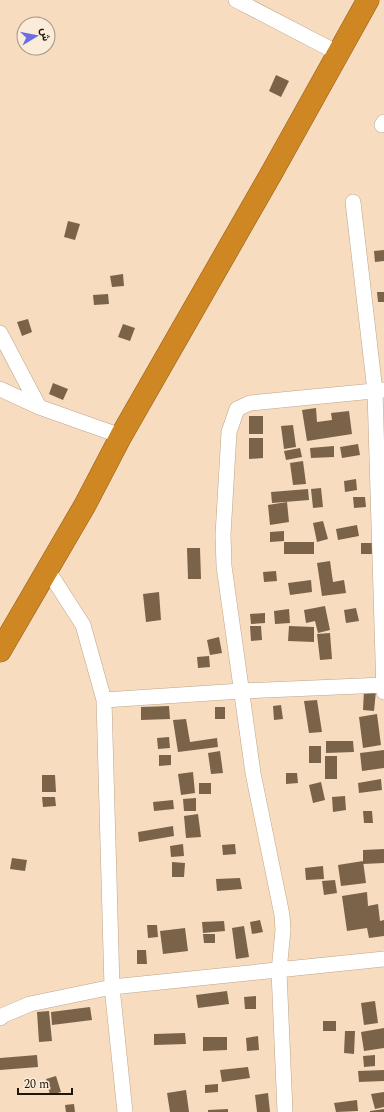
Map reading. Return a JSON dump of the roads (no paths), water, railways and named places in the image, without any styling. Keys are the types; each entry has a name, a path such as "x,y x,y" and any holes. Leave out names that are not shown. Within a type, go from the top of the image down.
{"highway":[{"path":"0,650 85,505 121,436 271,174 368,0"}],"street":[{"path":"236,0 338,53"},
{"path":"104,700 241,691 384,687 379,391 353,202"},
{"path":"0,333 39,407"},
{"path":"0,389 39,407 121,436"},
{"path":"285,1112 279,971 283,930 282,915 253,773 224,566 222,535 229,432 238,409 250,403 379,391"},
{"path":"47,569 84,625 104,700 112,987 125,1112"},
{"path":"0,1018 30,1004 112,987 384,959"}]}
